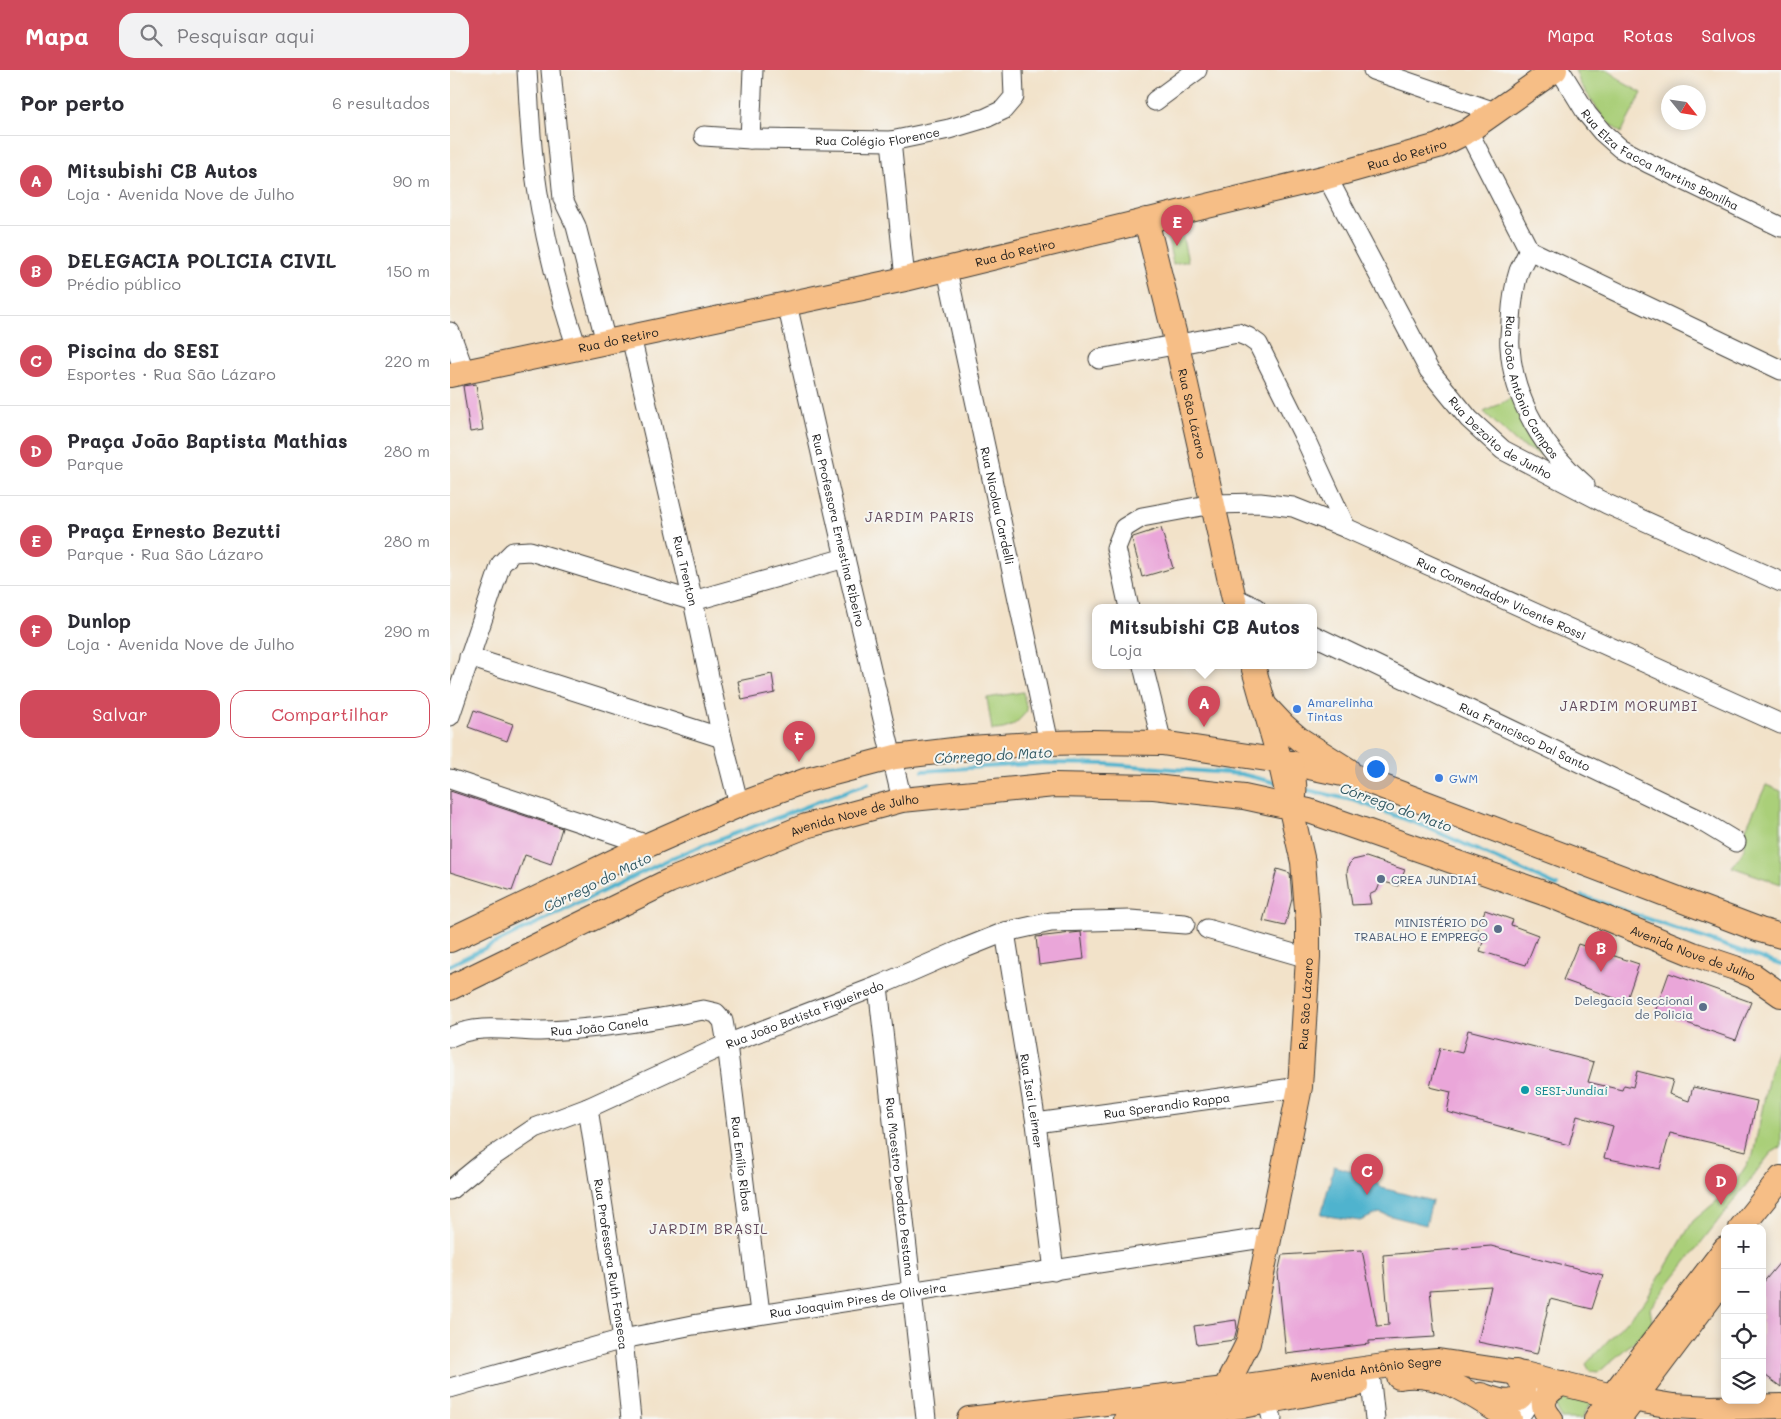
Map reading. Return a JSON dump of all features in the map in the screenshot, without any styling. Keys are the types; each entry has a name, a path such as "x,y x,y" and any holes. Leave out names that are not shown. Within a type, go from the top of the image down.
{"main road":[{"name":"Rua do Retiro","path":"457,374 515,360 906,280 1327,177 1438,146 1468,131 1555,70"},
{"name":"Rua São Lázaro","path":"1146,220 1177,344 1234,603"},
{"name":"Rua São Lázaro","path":"1225,1389 1248,1342 1300,1087 1308,958 1308,922 1302,862 1288,782 1253,669"},
{"path":"1264,705 1282,725 1299,739 1334,760 1357,777"},
{"name":"Avenida Nove de Julho","path":"450,940 648,845 738,805 807,780 970,748 1091,742 1162,744 1288,782 1320,814 1549,895 1692,954 1735,968 1754,976 1781,995"},
{"name":"Avenida Nove de Julho","path":"450,988 669,881 806,826 900,794 1054,784 1154,786 1244,797 1288,782 1357,777 1760,930 1781,936"},
{"path":"1302,862 1320,814"},
{"path":"1744,1224 1781,1178"},
{"path":"1765,1224 1781,1203"},
{"path":"1596,1419 1721,1254"},
{"path":"1619,1419 1721,1283"},
{"path":"1248,1342 1270,1401"},
{"name":"Avenida Antônio Segre","path":"969,1419 1225,1389 1270,1401 1398,1364 1438,1361 1515,1372 1554,1380 1612,1396 1673,1406 1711,1408 1781,1406"},
{"path":"1465,1391 1495,1399 1514,1401 1524,1391 1524,1384 1515,1372"},
{"name":"Avenida Antônio Segre","path":"1126,1419 1172,1416 1242,1406 1403,1376 1428,1377 1450,1383 1510,1419"},
{"path":"1551,1419 1544,1406 1545,1397 1551,1389 1554,1380"}],"street":[{"path":"526,70 534,166 546,236 563,305 577,348"},
{"path":"551,70 563,199 576,226 606,342"},
{"path":"750,139 753,70"},
{"name":"Rua Colégio Florence","path":"704,136 750,139 891,141 949,129 986,118 1003,110 1014,97 1013,70"},
{"path":"1155,101 1197,70"},
{"path":"1373,70 1495,112"},
{"name":"Rua Elza Facca Martins Bonilha","path":"1560,70 1587,114 1602,132 1620,148 1781,227"},
{"path":"1468,131 1529,250 1781,370"},
{"path":"891,141 906,280"},
{"name":"Rua Dezoito de Junho","path":"1327,177 1429,370 1469,419 1503,450 1607,504 1781,582"},
{"path":"540,200 563,199"},
{"name":"Rua João Antônio Campos","path":"1529,250 1519,272 1512,304 1510,347 1514,375 1522,402 1547,444 1569,472 1607,504"},
{"name":"Rua Nicolau Cardelli","path":"947,270 1049,743"},
{"name":"Rua Professora Ernestina Ribeiro","path":"787,304 900,794"},
{"path":"450,332 457,374"},
{"path":"1099,359 1238,333 1248,337 1258,344 1299,426 1346,528"},
{"name":"Rua Trenton","path":"631,337 693,601 738,805"},
{"name":"Rua Comendador Vicente Rossi","path":"1128,604 1116,548 1124,528 1142,518 1213,504 1260,503 1293,507 1346,528 1781,724"},
{"path":"450,716 501,564 513,552 530,551 693,601 845,558"},
{"name":"Rua Francisco Dal Santo","path":"1317,637 1698,819 1736,842"},
{"path":"469,657 722,738"},
{"path":"1144,669 1162,744"},
{"path":"450,779 648,845"},
{"name":"Rua João Batista Figueiredo","path":"450,1190 483,1163 534,1128 588,1108 727,1044 878,986 1005,932 1061,921 1130,920 1185,924"},
{"path":"1207,929 1308,958"},
{"name":"Rua Isai Leirner","path":"1005,932 1036,1123 1054,1270"},
{"name":"Rua Maestro Deodato Pestana","path":"878,986 926,1419"},
{"name":"Rua João Canela","path":"450,1037 461,1032 485,1028 540,1031 622,1026 703,1010 716,1013 723,1021 727,1044"},
{"name":"Rua Emílio Ribas","path":"727,1044 760,1313"},
{"name":"Rua Sperandio Rappa","path":"1036,1123 1300,1087"},
{"name":"Rua Professora Ruth Fonseca","path":"588,1108 623,1338 631,1419"},
{"name":"Rua Joaquim Pires de Oliveira","path":"450,1388 623,1338 760,1313 911,1292 1269,1237"},
{"path":"1518,1419 1554,1380"},
{"path":"1371,1382 1375,1419"}],"green space":[{"path":"1575,70 1609,70 1622,82 1642,93 1621,133 1604,119 1580,83"},
{"path":"1180,226 1188,261 1173,264 1166,230"},
{"path":"1513,397 1547,453 1543,456 1517,443 1484,412"},
{"path":"1023,692 1027,711 1012,725 1004,729 992,730 987,698"},
{"path":"1766,785 1781,791 1781,884 1732,867 1745,849 1743,835"},
{"path":"1781,1042 1781,1147 1771,1153 1650,1308 1652,1321 1647,1330 1599,1372 1590,1371 1586,1364 1646,1300 1693,1221 1731,1189 1753,1155 1770,1071"},
{"path":"1564,1391 1593,1401 1581,1419 1561,1419 1555,1403"}],"water":[{"path":"1334,1166 1370,1176 1382,1188 1432,1201 1426,1225 1379,1213 1360,1221 1321,1215"}],"building":[{"path":"476,384 483,430 470,432 463,386"},
{"path":"1161,528 1173,568 1142,577 1132,539 1133,537"},
{"path":"772,674 775,693 742,700 738,681"},
{"path":"474,710 513,724 507,741 468,727"},
{"path":"450,791 562,828 551,864 525,855 512,891 450,872"},
{"path":"1366,857 1405,870 1398,886 1381,881 1377,891 1369,895 1371,904 1352,905 1347,872 1349,864 1353,860"},
{"path":"1277,869 1290,873 1292,899 1285,926 1263,921"},
{"path":"1485,910 1513,920 1511,925 1538,935 1526,965 1480,951 1483,942 1474,940"},
{"path":"1081,932 1084,959 1039,965 1036,937"},
{"path":"1578,944 1639,964 1626,1002 1563,980"},
{"name":"Delegacia Seccional de Policia","path":"1669,973 1751,1002 1736,1040 1655,1012"},
{"path":"1468,1030 1594,1062 1588,1082 1622,1090 1624,1085 1633,1087 1637,1071 1673,1080 1669,1094 1689,1101 1693,1087 1757,1101 1746,1151 1670,1133 1660,1169 1604,1158 1613,1126 1577,1116 1569,1145 1447,1112 1451,1092 1430,1087 1440,1048 1462,1053"},
{"path":"1491,1246 1603,1275 1592,1309 1550,1299 1537,1354 1478,1342 1491,1286 1430,1290 1435,1337 1369,1341 1369,1344 1286,1354 1278,1273 1282,1255 1362,1250 1377,1326 1389,1325 1383,1255"},
{"path":"1781,1261 1781,1387 1766,1376 1766,1279"},
{"path":"1236,1320 1237,1328 1234,1340 1197,1345 1194,1326"}],"waterway":[{"name":"Córrego do Mato","path":"923,771 1045,763 1106,764 1241,774 1277,783"},
{"name":"Córrego do Mato","path":"450,965 676,856 868,783"},
{"name":"Córrego do Mato","path":"1303,789 1356,801 1424,826 1557,886"},
{"name":"Córrego do Mato","path":"1582,896 1781,965"}],"place":[{"name":"Praça Ernesto Bezutti","path":"1177,246"},
{"name":"Amarelinha Tintas","path":"1297,709"},
{"name":"Mitsubishi CB Autos","path":"1204,727"},
{"name":"Dunlop","path":"799,762"},
{"name":"GWM","path":"1439,778"},
{"name":"CREA JUNDIAÍ","path":"1381,879"},
{"name":"MINISTÉRIO DO TRABALHO E EMPREGO","path":"1498,929"},
{"name":"DELEGACIA POLICIA CIVIL","path":"1601,972"},
{"name":"Delegacia Seccional de Policia","path":"1703,1007"},
{"name":"SESI-Jundiaí","path":"1525,1090"},
{"name":"Piscina do SESI","path":"1367,1195"},
{"name":"Praça João Baptista Mathias","path":"1721,1205"}],"district":[{"name":"JARDIM PARIS","path":"920,516"},
{"name":"JARDIM MORUMBI","path":"1629,705"},
{"name":"JARDIM BRASIL","path":"709,1228"}]}
